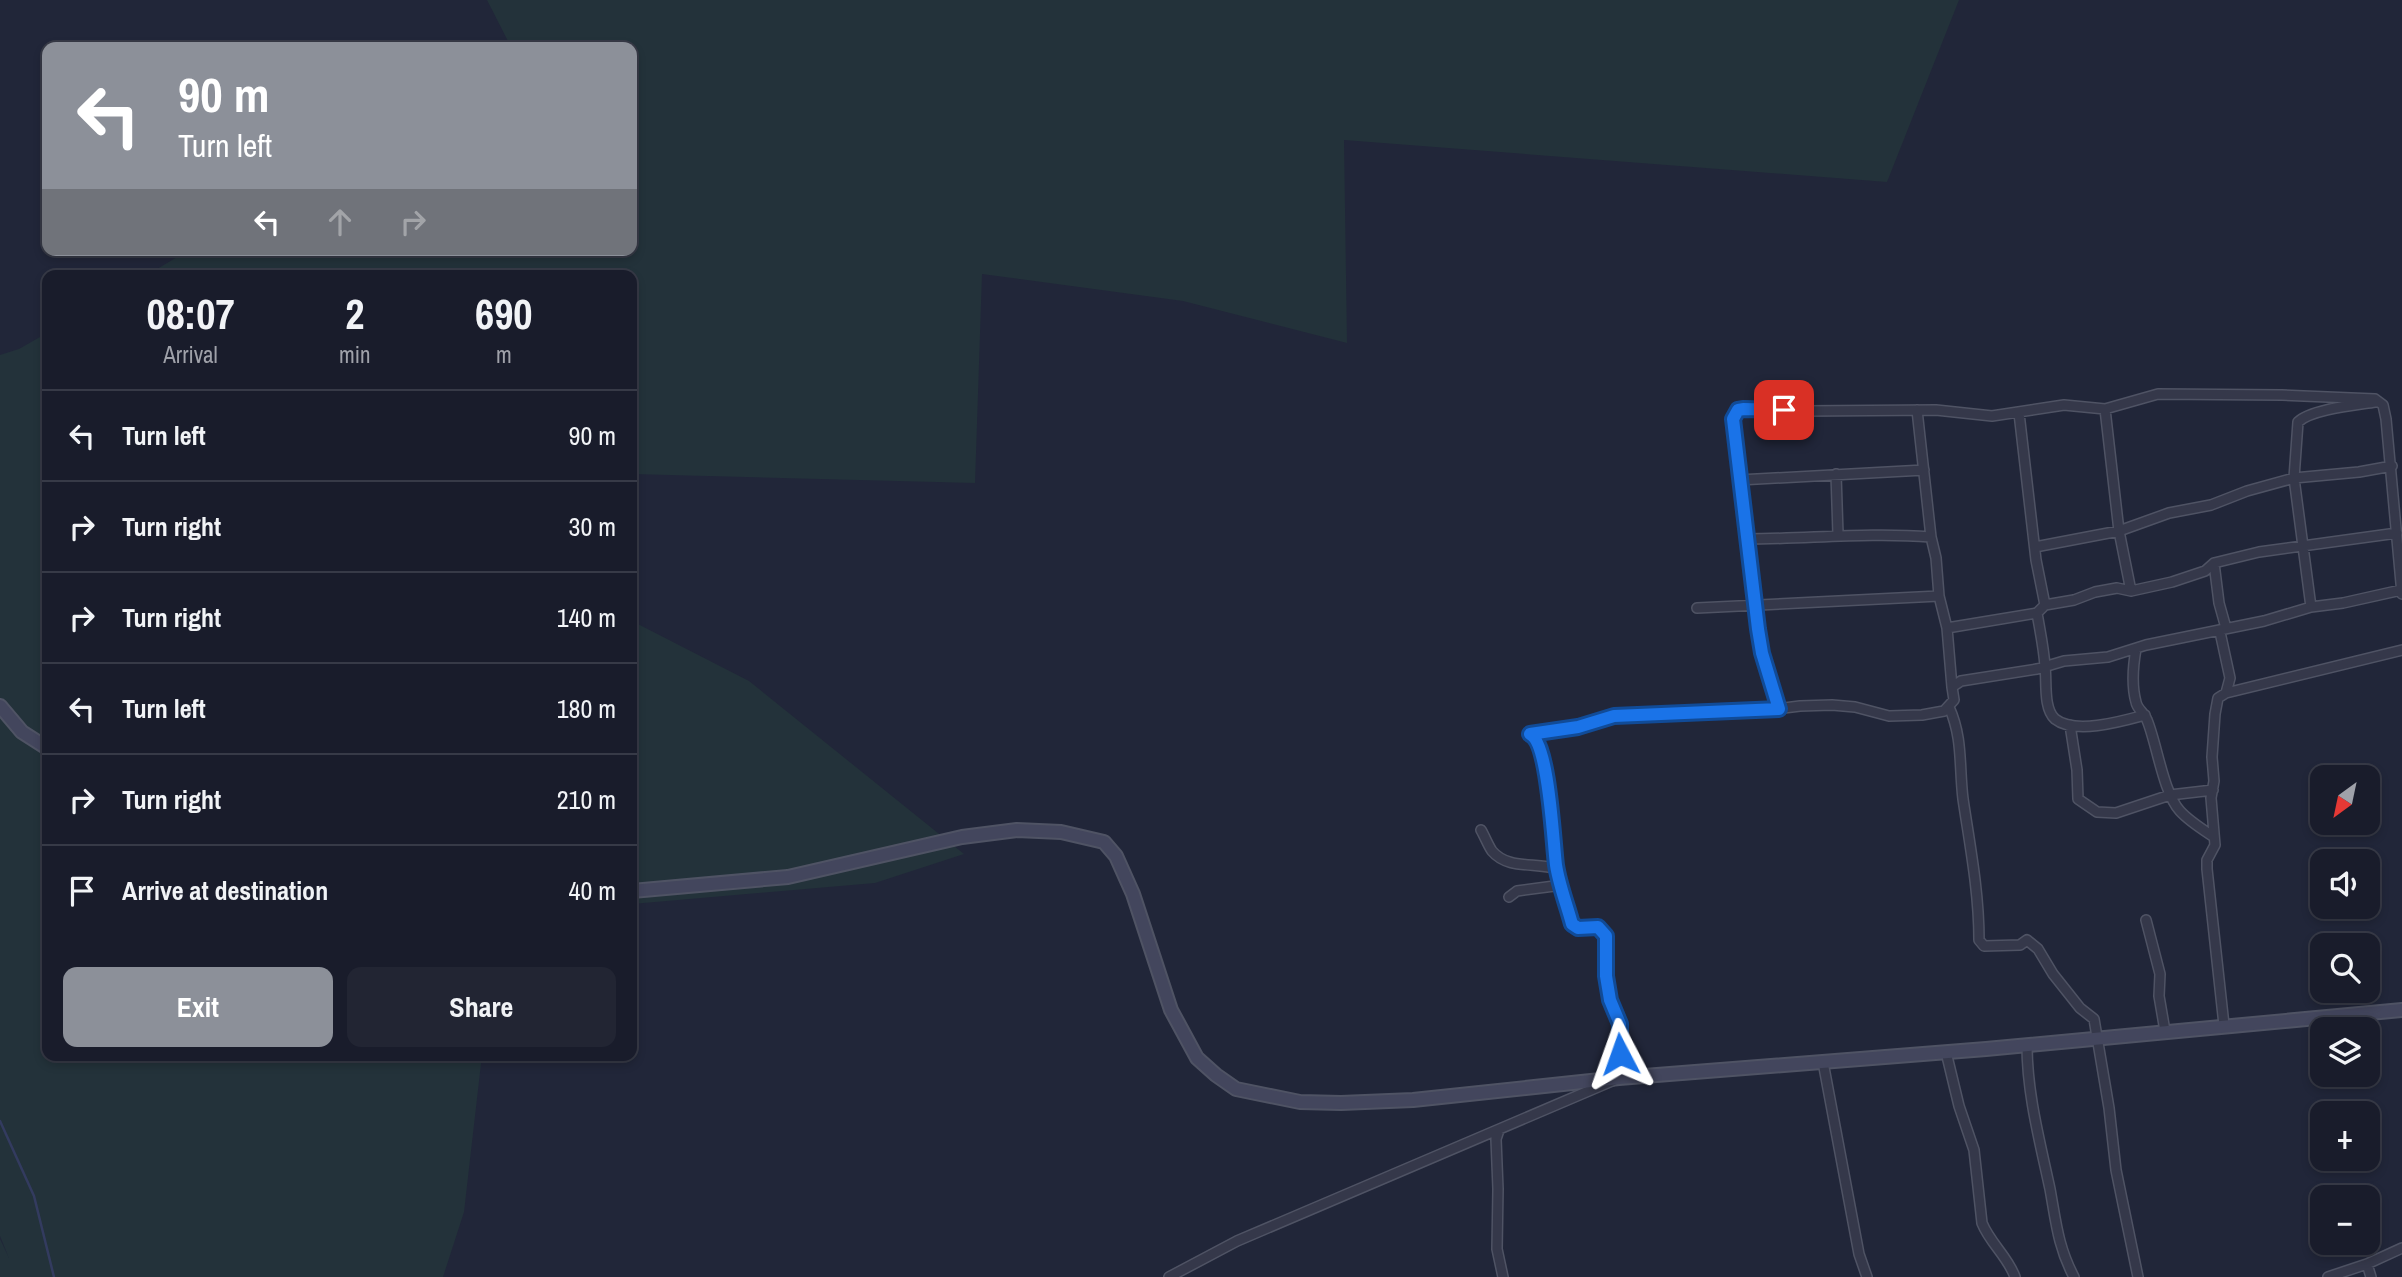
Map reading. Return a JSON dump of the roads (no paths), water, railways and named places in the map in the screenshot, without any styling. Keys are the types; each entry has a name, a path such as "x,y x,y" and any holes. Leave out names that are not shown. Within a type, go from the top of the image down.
{"main road":[{"path":"0,706 22,732 42,745"},
{"path":"637,891 788,877 962,837 1017,830 1070,834 1104,842 1116,856 1133,894 1171,1010 1197,1058 1236,1089 1300,1102 1413,1100 1619,1078 1947,1052 2402,1010"}],"street":[{"path":"1779,709 1762,653 1746,539 1733,419 1738,410 1963,411 1992,416 2064,405 2105,409 2158,394 2375,398 2383,405 2392,466 2402,592 2311,607 2264,621 2108,657 2064,662 1961,681 1952,687"},
{"path":"2311,607 2294,478 2298,422 2302,418 2380,401"},
{"path":"2105,409 2119,531 2131,591"},
{"path":"1169,1277 1237,1241 1619,1078 1620,1024 1608,990 1605,933 1594,926 1573,926 1557,869 1548,786 1538,741 1530,734 1578,727 1614,716 1832,705 1856,707 1889,716 1903,716 1937,713 1949,707 1954,701 1947,628 1939,596 1917,410"},
{"path":"2019,413 2035,547 2045,605"},
{"path":"2035,547 2119,531 2169,513 2211,505 2247,491 2294,478 2392,466"},
{"path":"1739,480 1924,470"},
{"path":"1836,474 1838,534"},
{"path":"1947,628 2037,613 2045,605 2074,600 2095,592 2117,588 2131,591 2188,577 2206,570 2214,563 2302,545 2398,533"},
{"path":"1746,539 1838,534 1931,537"},
{"path":"2214,563 2230,678 2226,693"},
{"path":"1697,608 1939,596"},
{"path":"2037,613 2050,712 2056,719 2070,725 2087,726 2145,715"},
{"path":"2136,649 2133,680 2136,706 2145,715 2170,795 2178,810 2214,837"},
{"path":"2224,1025 2207,869 2207,860 2215,845 2213,790 2215,714 2218,698 2226,693 2402,650"},
{"path":"1949,707 1957,726 1963,796 1979,910 1979,940 1984,946 2020,945 2027,940 2038,949 2080,1007 2094,1019 2116,1170 2138,1277"},
{"path":"2070,725 2077,770 2078,799 2097,812 2116,813 2170,795 2213,790"},
{"path":"1481,830 1492,850 1504,861 1523,865 1543,864 1557,869"},
{"path":"1509,897 1517,891 1562,886"},
{"path":"2146,920 2160,974 2159,996 2165,1031"},
{"path":"2027,1045 2028,1081 2055,1224 2063,1255 2074,1277"},
{"path":"1947,1052 1959,1106 1974,1150 1982,1223 2015,1277"},
{"path":"1823,1062 1859,1254 1867,1277"},
{"path":"1499,1130 1496,1139 1499,1218 1497,1249 1503,1277"},
{"path":"2328,1277 2367,1264 2402,1248"},
{"path":"2367,1264 2371,1277"}],"waterway":[{"path":"0,1121 34,1196 54,1277"}]}
